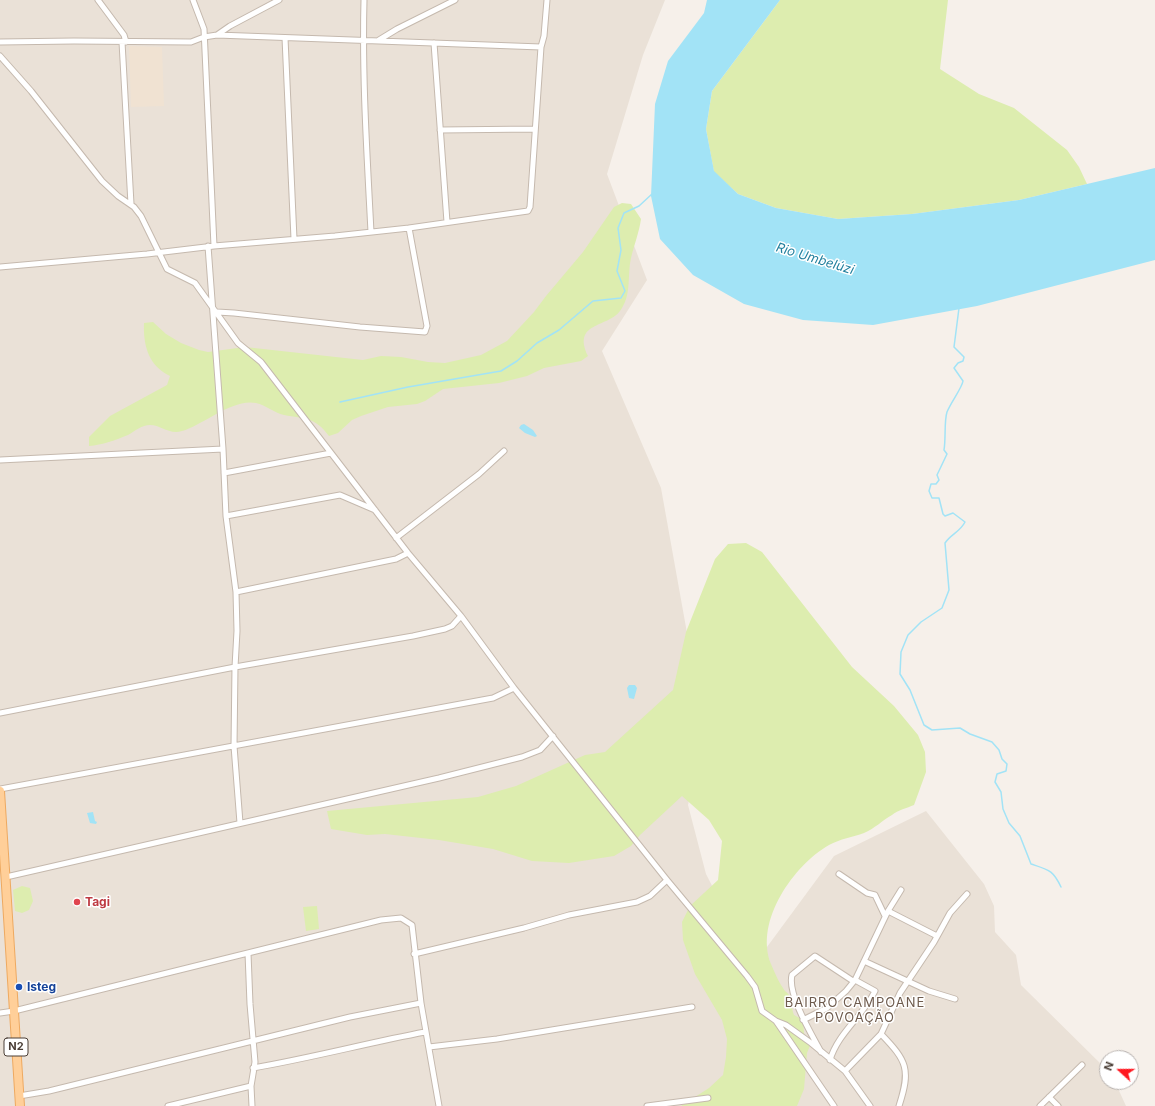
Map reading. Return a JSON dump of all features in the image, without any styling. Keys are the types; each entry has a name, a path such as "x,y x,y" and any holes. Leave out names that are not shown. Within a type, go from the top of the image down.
{"main road":[{"name":"N2","path":"0,790 4,873 20,1106"}],"street":[{"path":"98,0 124,35 131,204"},
{"path":"192,0 202,24 204,37 212,305 223,449 226,516 236,592 237,631 234,668 234,746 240,822"},
{"path":"217,35 230,26 279,0"},
{"path":"364,0 363,40 371,232"},
{"path":"380,40 397,29 455,0"},
{"path":"0,267 409,228 528,211 541,48 544,36 547,0"},
{"path":"0,42 191,42 204,37 217,35 380,40 541,48"},
{"path":"285,38 294,239"},
{"path":"434,43 447,222"},
{"path":"0,56 31,91 102,180 118,196 131,204 146,224 167,269 195,282 238,343 261,362 396,538 461,616 514,688 667,880 747,976 755,987 762,1011 776,1021 786,1025 811,1043 845,1071 870,1106"},
{"path":"440,130 535,129"},
{"path":"217,312 379,329 425,332 426,326 409,228"},
{"path":"0,460 223,449"},
{"path":"396,538 479,474 504,451"},
{"path":"224,473 331,453"},
{"path":"226,516 340,495 376,510"},
{"path":"236,592 396,559 408,553"},
{"path":"0,713 445,629 452,626 461,616"},
{"path":"0,790 493,698 514,688"},
{"path":"4,873 432,780 522,757 540,750 553,736"},
{"path":"838,874 867,894 875,895 885,916"},
{"path":"414,954 524,928 569,915 637,902 650,896 667,880"},
{"path":"803,1020 827,1008 846,991 854,980 864,961 888,910 901,890"},
{"path":"845,1071 881,1034 900,993 950,913 967,894"},
{"path":"888,910 937,936"},
{"path":"0,1013 14,1011 396,918 408,921 412,925 414,954 425,1032 439,1106"},
{"path":"248,953 252,1042 256,1062 251,1086 252,1106"},
{"path":"821,1052 803,1020 791,982 794,972 815,956 875,991 867,1007 857,1017 841,1038 833,1051 830,1060"},
{"path":"864,961 929,991 955,998"},
{"path":"19,1096 49,1091 350,1017 421,1003"},
{"path":"428,1047 496,1039 692,1007"},
{"path":"776,1021 834,1106"},
{"path":"254,1068 307,1058 356,1045 425,1032"},
{"path":"881,1034 898,1052 905,1066 903,1089 899,1106"},
{"path":"1040,1106 1082,1065"},
{"path":"168,1106 251,1086"},
{"path":"1049,1097 1058,1106"},
{"path":"646,1106 708,1098"}],"shaded area":[{"path":"0,0 665,0 643,55 607,174 647,280 602,351 661,488 694,672 701,748 688,805 706,874 753,966 834,856 926,811 984,884 994,906 995,932 1016,955 1021,985 1099,1062 1099,1090 1119,1090 1126,1106 0,1106"},
{"path":"129,46 162,47 164,106 131,107"}],"green space":[{"path":"780,0 948,0 940,69 979,94 1014,108 1067,150 1079,167 1087,184 1019,200 912,214 838,219 776,208 738,194 714,172 706,129 712,91"},
{"path":"622,203 631,204 641,219 631,258 628,292 624,305 620,311 588,331 584,337 584,345 588,356 581,361 544,368 527,376 499,383 443,389 425,401 417,404 388,407 361,416 352,420 338,433 329,436 319,425 314,422 304,418 280,414 260,404 247,403 238,404 228,408 182,431 173,432 154,425 147,425 119,439 89,446 89,437 110,416 167,385 170,376 157,367 152,361 146,347 144,323 153,322 166,334 181,343 208,352 245,347 363,360 381,356 445,363 481,355 507,341 534,312 583,252 614,207"},
{"path":"746,543 762,552 852,667 894,706 918,735 925,752 926,772 914,805 897,812 864,833 833,843 816,854 791,880 780,896 773,913 768,930 767,947 771,964 779,982 789,995 794,1015 803,1020 804,1033 811,1043 807,1053 804,1089 797,1106 681,1106 709,1088 723,1075 727,1039 722,1020 695,974 683,940 682,922 690,906 718,880 722,841 709,820 682,796 640,835 631,846 614,856 569,863 532,861 493,849 439,840 385,834 367,835 331,829 327,811 478,797 516,786 585,755 605,752 673,690 686,632 715,559 728,544"},
{"path":"22,886 30,888 33,901 29,910 22,913 15,911 13,890"},
{"path":"317,906 319,929 306,931 303,907"}],"water":[{"name":"Rio Umbelúzi","path":"707,0 780,0 712,91 706,129 714,171 738,194 776,208 838,219 912,214 1019,200 1155,168 1155,260 977,306 873,325 803,320 744,304 693,275 660,239 651,196 655,104 668,61 704,13"},
{"path":"524,424 533,430 537,436 535,437 525,433 519,428"},
{"path":"629,685 635,685 637,688 634,699 629,698 627,688"},
{"path":"93,812 95,821 97,822 96,824 90,823 87,813"}],"waterway":[{"path":"340,402 408,387 501,371 517,361 537,343 559,330 593,301 621,298 625,291 617,271 621,250 618,228 624,213 639,206 652,194"},
{"path":"959,308 954,347 964,357 963,361 958,363 954,368 963,381 947,412 944,450 947,454 937,475 939,480 936,484 931,484 929,491 932,498 939,498 943,514 945,516 953,513 965,522 961,528 945,543 949,590 942,608 921,622 908,635 901,652 900,674 910,690 924,725 932,730 960,728 970,734 992,742 999,750 1002,759 1007,764 1006,771 997,774 995,782 1001,792 1003,809 1009,823 1020,836 1031,864 1050,871 1061,887"}],"place":[{"name":"Tagi","path":"77,902"},
{"name":"Isteg","path":"19,987"}],"district":[{"name":"BAIRRO CAMPOANE POVOAÇÃO","path":"855,1010"}]}
